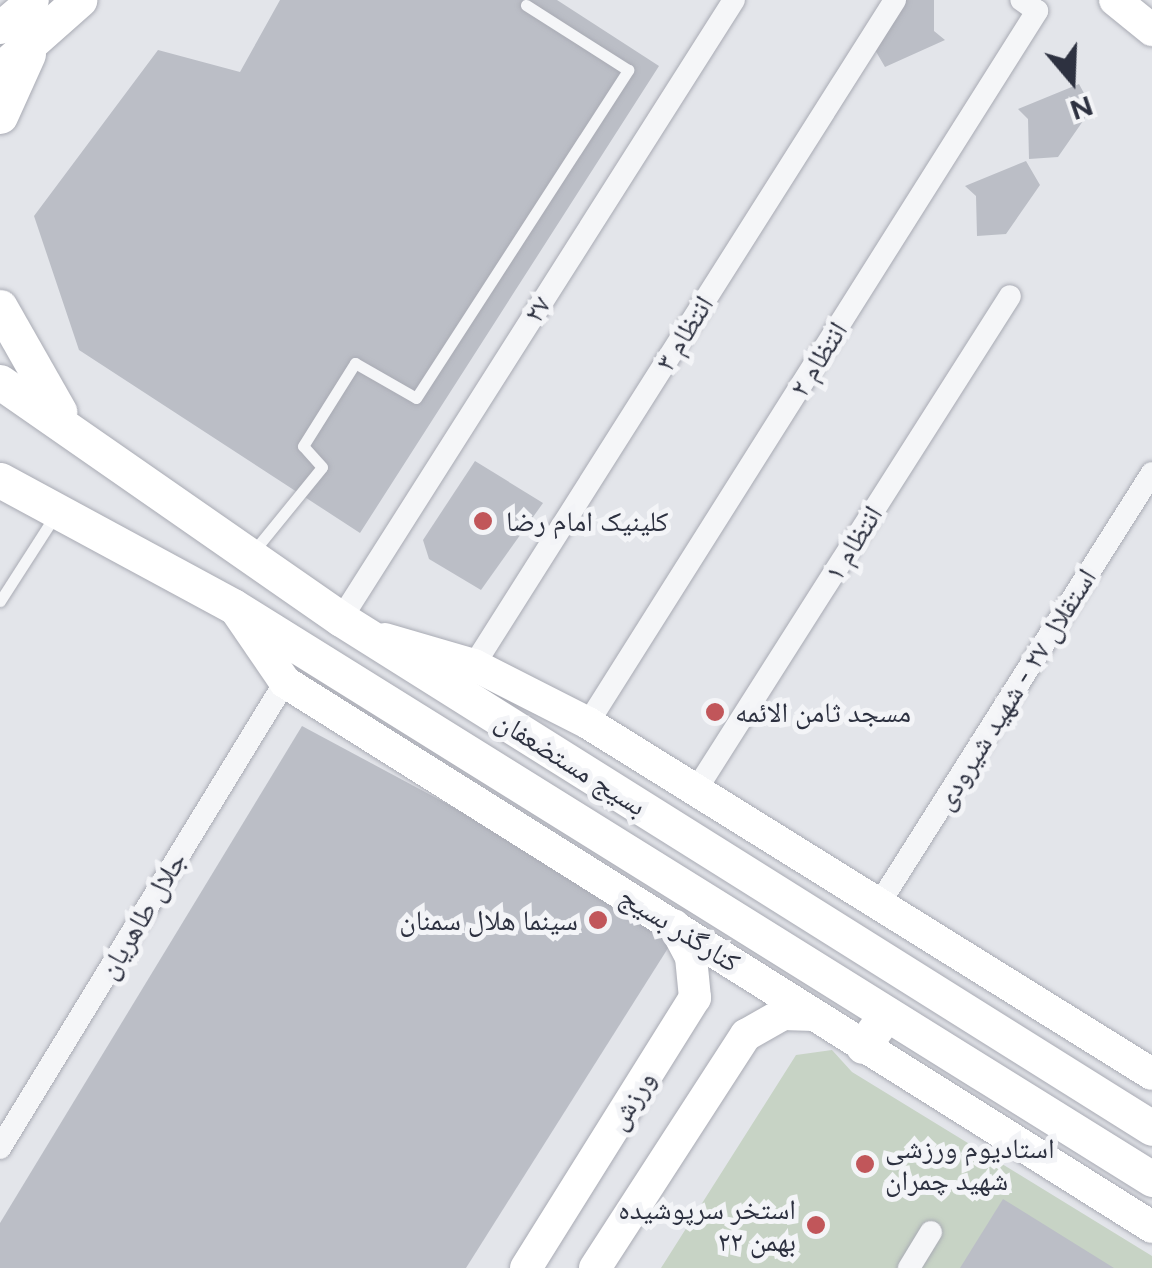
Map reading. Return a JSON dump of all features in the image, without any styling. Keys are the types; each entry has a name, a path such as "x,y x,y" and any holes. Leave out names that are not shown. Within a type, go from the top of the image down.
{"main road":[{"path":"0,28 32,0"},
{"path":"0,70 79,0"},
{"path":"1116,0 1152,30"},
{"path":"0,116 38,37"},
{"path":"0,307 42,391 84,437"},
{"name":"بسیج مستضعفان","path":"0,382 341,618 1152,1128"},
{"name":"بسیج مستضعفان","path":"0,480 233,606 1152,1179"},
{"name":"کنارگذر بسیج","path":"233,606 285,682 1152,1227"},
{"path":"341,618 474,665 588,723 1152,1074"},
{"name":"ورزش","path":"526,1268 695,998 691,957 674,925"},
{"path":"595,1268 746,1035 783,1014 814,1015"},
{"path":"863,1046 886,1014"}],"street":[{"name":"۲۷","path":"341,618 734,0"},
{"name":"انتظام ۳","path":"474,665 895,0"},
{"name":"انتظام ۲","path":"588,723 1037,11 1021,0"},
{"name":"انتظام ۱","path":"696,790 1010,296"},
{"name":"استقلال ۲۷ - شهید شیرودی","path":"878,904 1152,474"},
{"name":"جلال طاهریان","path":"0,1148 285,682"},
{"path":"909,1268 931,1232"}],"lane":[{"path":"250,554 322,467 303,446 355,362 416,398 628,70 526,5"},
{"path":"0,601 57,512"}],"green space":[{"name":"استادیوم ورزشی شهید چمران","path":"832,1050 852,1072 1152,1256 1152,1268 661,1268 796,1055"}],"building":[{"path":"280,0 557,0 659,66 360,533 79,350 34,216 158,50 240,72"},
{"path":"899,0 934,0 934,31 945,40 885,67 871,43"},
{"path":"1079,84 1092,108 1058,157 1029,159 1028,119 1018,109"},
{"path":"1026,161 1040,185 1006,234 977,236 976,196 965,186"},
{"name":"کلینیک امام رضا","path":"475,461 543,503 481,590 429,559 423,540"},
{"path":"302,726 563,866 663,928 670,945 466,1268 0,1268 0,1223"},
{"path":"1003,1199 1114,1268 960,1268"}],"place":[{"name":"کلینیک امام رضا","path":"483,521"},
{"name":"مسجد ثامن الائمه","path":"715,712"},
{"name":"سینما هلال سمنان","path":"598,920"},
{"name":"استادیوم ورزشی شهید چمران","path":"865,1164"},
{"name":"استخر سرپوشیده ۲۲ بهمن","path":"816,1225"}]}
